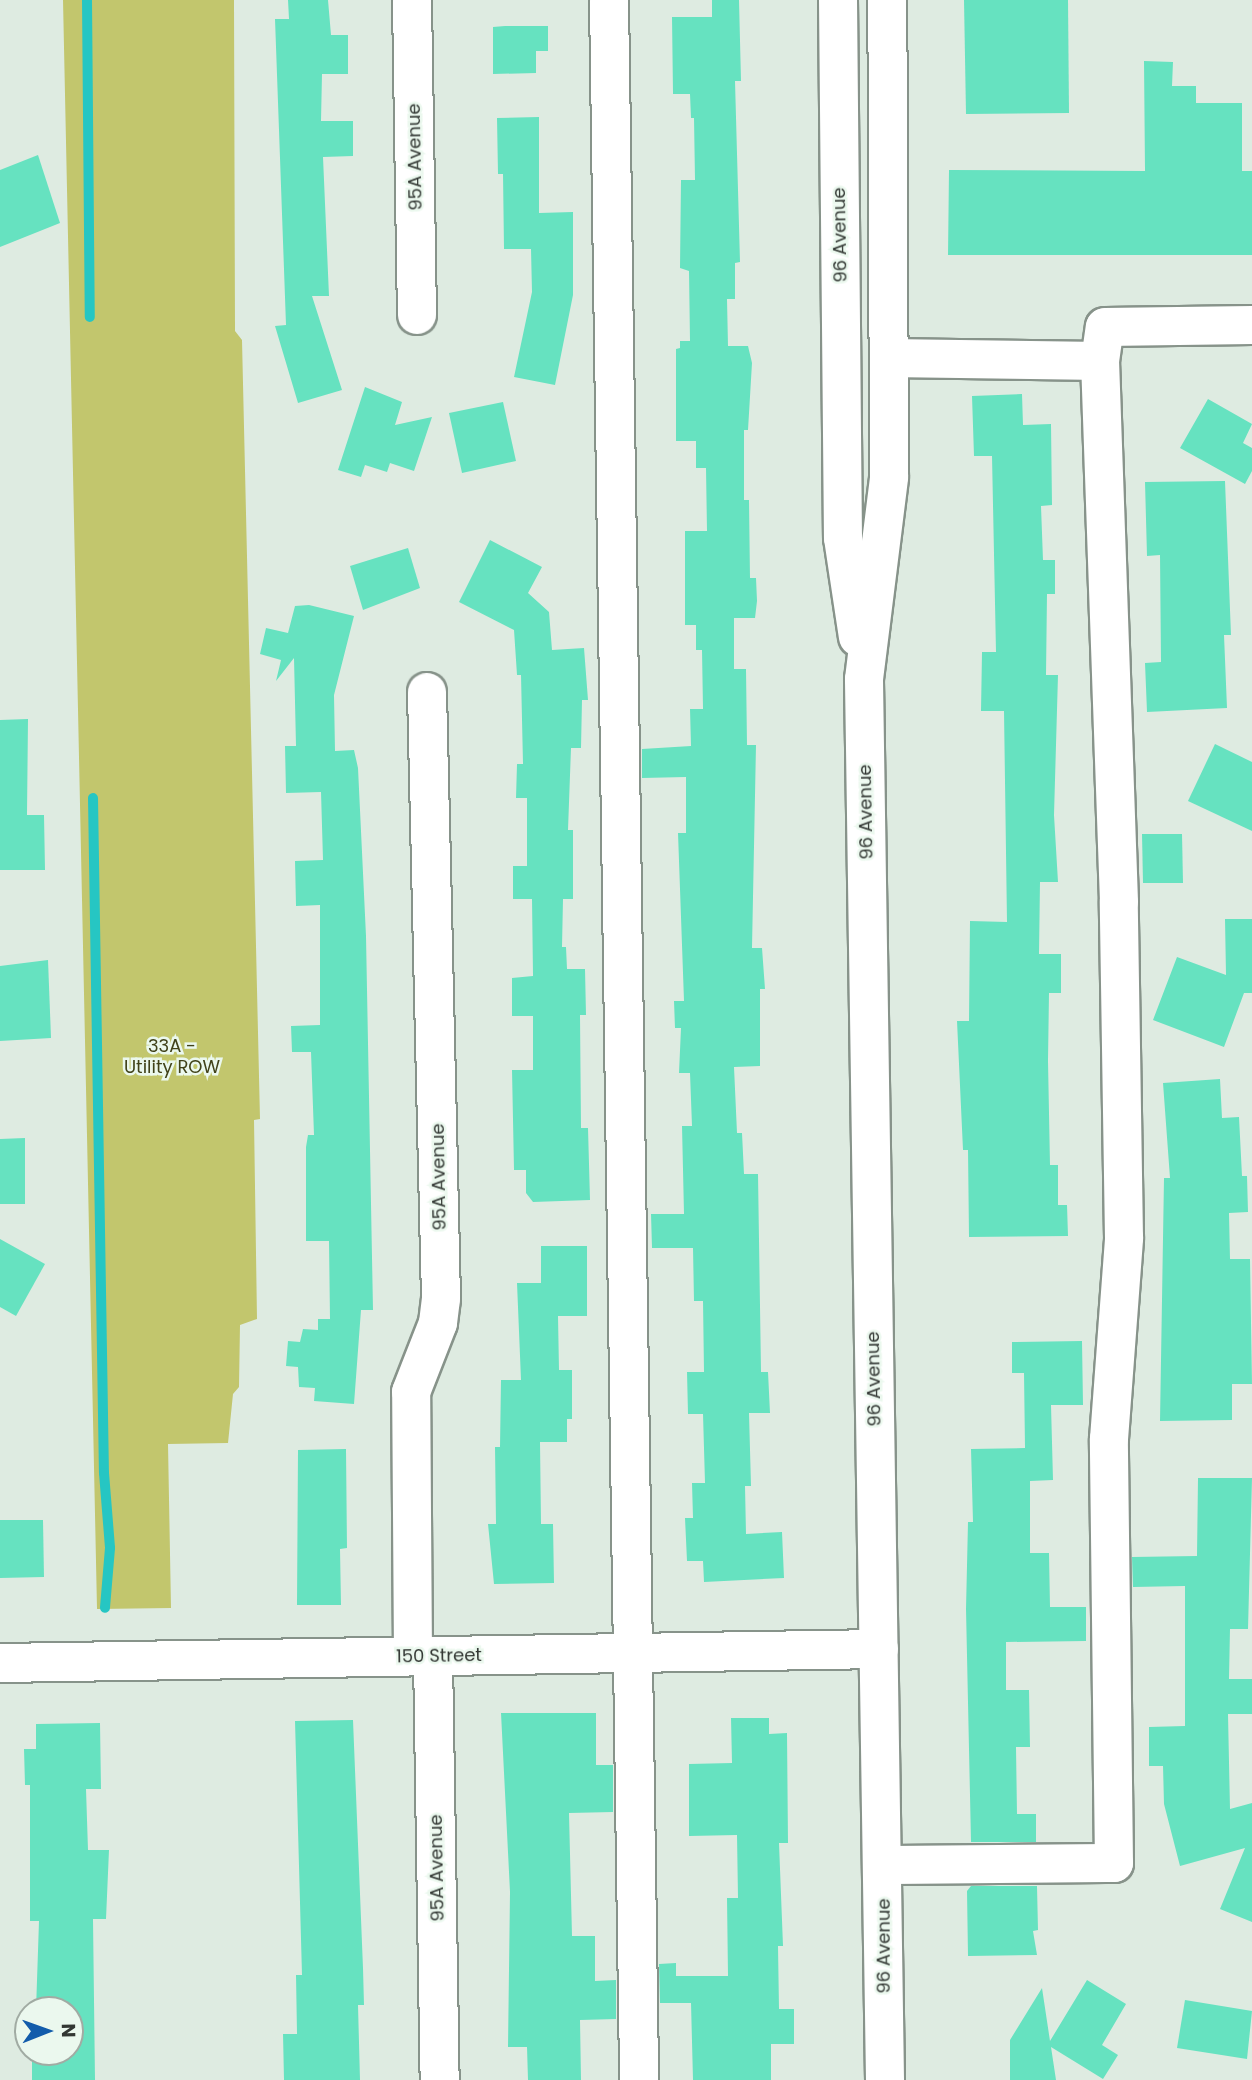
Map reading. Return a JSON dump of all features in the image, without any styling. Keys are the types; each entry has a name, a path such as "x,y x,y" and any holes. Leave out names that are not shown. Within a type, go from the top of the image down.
{"main road":[{"name":"95A Avenue","path":"412,0 417,315"},
{"path":"609,0 639,2080"},
{"name":"96 Avenue","path":"838,0 843,538 864,679 884,1865 885,2080"},
{"name":"96 Avenue","path":"864,679 889,477 887,0"},
{"path":"884,1865 1114,1863 1109,1439 1124,1238 1119,902 1100,361 1105,327 1252,325"},
{"path":"890,358 1100,361"},
{"name":"95A Avenue","path":"426,692 441,1299 438,1323 411,1392 440,2080"},
{"name":"150 Street","path":"0,1663 879,1649"}],"green space":[{"name":"33A - Utility ROW","path":"63,0 234,0 235,331 242,340 260,1119 254,1120 257,1319 240,1325 239,1387 233,1394 228,1443 168,1444 171,1608 97,1609"}],"building":[{"path":"288,0 328,0 331,35 348,35 348,74 322,74 321,121 353,121 353,156 323,157 329,296 312,296 342,390 298,403 275,326 286,325 275,19 289,19"},
{"path":"712,0 739,0 741,81 735,81 740,262 735,263 735,299 727,299 728,346 748,346 752,363 748,430 744,430 744,500 749,500 750,578 756,578 757,601 755,618 734,618 734,669 746,669 747,745 756,745 752,948 762,948 765,989 760,989 760,1066 734,1067 737,1133 742,1133 744,1174 758,1174 761,1372 768,1372 770,1413 749,1413 751,1486 745,1486 746,1534 782,1532 784,1578 704,1582 703,1561 687,1561 685,1518 693,1518 692,1483 705,1483 703,1414 688,1414 687,1372 704,1372 703,1301 694,1301 693,1248 652,1248 651,1214 684,1214 682,1126 692,1126 690,1073 679,1073 681,1028 675,1028 674,1001 684,1001 678,833 686,833 686,777 642,778 642,749 691,746 690,709 703,709 702,650 696,650 696,625 685,625 685,531 707,531 706,468 696,468 696,441 676,441 676,349 680,348 680,341 690,341 689,271 680,268 681,180 695,180 694,118 691,118 690,94 673,94 672,17 712,17"},
{"path":"964,0 1068,0 1069,113 966,114"},
{"path":"548,26 548,51 536,51 536,73 493,74 493,27"},
{"path":"1144,61 1173,62 1172,86 1196,86 1196,103 1242,103 1242,171 1252,171 1252,255 948,255 949,170 1145,171"},
{"path":"539,117 539,213 573,212 573,295 555,385 514,377 532,292 531,249 504,249 503,174 498,174 497,118"},
{"path":"38,155 60,223 0,247 0,170"},
{"path":"365,387 402,402 395,425 432,417 414,471 390,463 387,472 365,465 361,477 338,470"},
{"path":"1022,394 1023,425 1051,424 1052,505 1041,506 1043,560 1055,560 1055,594 1047,594 1046,675 1058,675 1054,815 1058,882 1040,882 1039,954 1061,954 1061,993 1049,993 1050,1165 1058,1165 1058,1205 1067,1205 1068,1236 969,1237 968,1150 963,1150 957,1021 969,1021 970,921 1007,922 1004,711 981,711 982,652 996,652 992,456 974,456 972,396"},
{"path":"1208,399 1252,424 1243,443 1252,448 1252,471 1245,484 1180,448"},
{"path":"503,402 516,461 462,473 449,413"},
{"path":"1225,481 1231,635 1224,635 1227,708 1147,712 1145,663 1161,662 1160,555 1147,556 1145,482"},
{"path":"490,540 542,567 528,593 549,612 552,650 584,648 588,700 582,700 581,748 571,748 568,830 573,830 573,899 563,899 562,947 566,947 567,969 585,969 586,1015 580,1015 581,1128 588,1128 590,1200 533,1202 526,1193 526,1170 514,1170 512,1070 533,1070 533,1016 512,1016 512,978 533,976 532,899 513,899 513,866 527,866 527,798 516,798 517,764 523,764 521,675 517,675 514,630 459,602"},
{"path":"408,548 420,588 363,610 350,566"},
{"path":"309,605 354,616 334,695 335,751 354,750 358,768 366,936 373,1310 361,1310 354,1404 314,1401 315,1388 299,1387 298,1367 286,1366 288,1341 300,1342 303,1329 318,1330 318,1319 330,1319 329,1241 306,1241 306,1147 308,1135 314,1135 311,1052 292,1052 291,1026 320,1025 320,905 296,906 295,861 323,860 321,792 286,793 285,746 296,746 294,658 276,681 281,660 260,654 266,628 288,633 295,606"},
{"path":"28,719 27,815 44,815 45,870 0,870 0,720"},
{"path":"1215,744 1252,762 1252,831 1188,801"},
{"path":"1142,834 1182,834 1183,883 1143,883"},
{"path":"1225,919 1252,919 1252,993 1244,993 1224,1047 1153,1020 1177,957 1226,975"},
{"path":"48,960 51,1038 0,1041 0,966"},
{"path":"1220,1079 1222,1118 1239,1117 1242,1176 1247,1176 1248,1212 1229,1213 1230,1259 1250,1259 1252,1384 1232,1384 1232,1420 1160,1421 1164,1178 1170,1178 1163,1083"},
{"path":"25,1138 25,1204 0,1204 0,1139"},
{"path":"0,1239 45,1264 16,1316 0,1307"},
{"path":"541,1246 587,1246 587,1316 558,1316 559,1370 572,1370 572,1419 567,1419 567,1442 540,1442 541,1524 553,1524 554,1583 494,1584 488,1524 496,1524 495,1447 500,1447 501,1380 521,1380 517,1283 541,1283"},
{"path":"1082,1341 1083,1405 1051,1405 1053,1480 1030,1481 1030,1553 1049,1553 1050,1607 1086,1607 1086,1641 1006,1642 1006,1690 1029,1690 1030,1747 1016,1747 1017,1814 1036,1814 1036,1842 971,1842 966,1609 968,1522 973,1522 971,1449 1025,1448 1024,1373 1012,1373 1012,1342"},
{"path":"346,1449 347,1548 340,1549 341,1605 297,1605 298,1450"},
{"path":"1198,1478 1252,1478 1248,1629 1230,1629 1229,1679 1252,1679 1252,1714 1228,1714 1230,1809 1252,1803 1252,1922 1220,1909 1245,1848 1180,1866 1164,1804 1163,1766 1149,1766 1149,1727 1185,1726 1185,1586 1133,1587 1132,1557 1197,1556"},
{"path":"0,1520 43,1520 44,1577 0,1578"},
{"path":"501,1713 596,1713 596,1765 613,1765 613,1812 569,1813 572,1936 595,1936 595,1981 616,1980 616,2019 580,2020 581,2080 528,2080 527,2047 508,2047 510,1892"},
{"path":"731,1718 769,1718 769,1734 787,1733 788,1843 779,1843 783,1946 778,1946 779,2009 794,2009 794,2044 771,2044 771,2080 693,2080 691,2003 660,2003 659,1964 676,1963 676,1976 728,1976 727,1898 738,1898 737,1835 689,1836 689,1764 732,1763"},
{"path":"353,1720 364,2005 358,2005 360,2080 284,2080 283,2034 297,2034 296,1975 302,1975 295,1721"},
{"path":"100,1723 101,1789 86,1789 88,1850 109,1850 106,1919 93,1919 95,2080 32,2080 32,2066 84,2066 84,1996 36,1996 39,1921 30,1921 30,1785 25,1785 24,1749 36,1749 36,1724"},
{"path":"971,1886 1037,1886 1038,1930 1033,1931 1037,1955 968,1956 967,1891"},
{"path":"1087,1980 1126,2004 1102,2045 1118,2055 1103,2079 1051,2047 1056,2080 1010,2080 1010,2040 1042,1988 1050,2041"},
{"path":"1185,2000 1252,2011 1247,2059 1177,2048"}],"waterway":[{"path":"87,0 90,317"},
{"path":"93,798 104,1473 110,1548 105,1608"}]}
